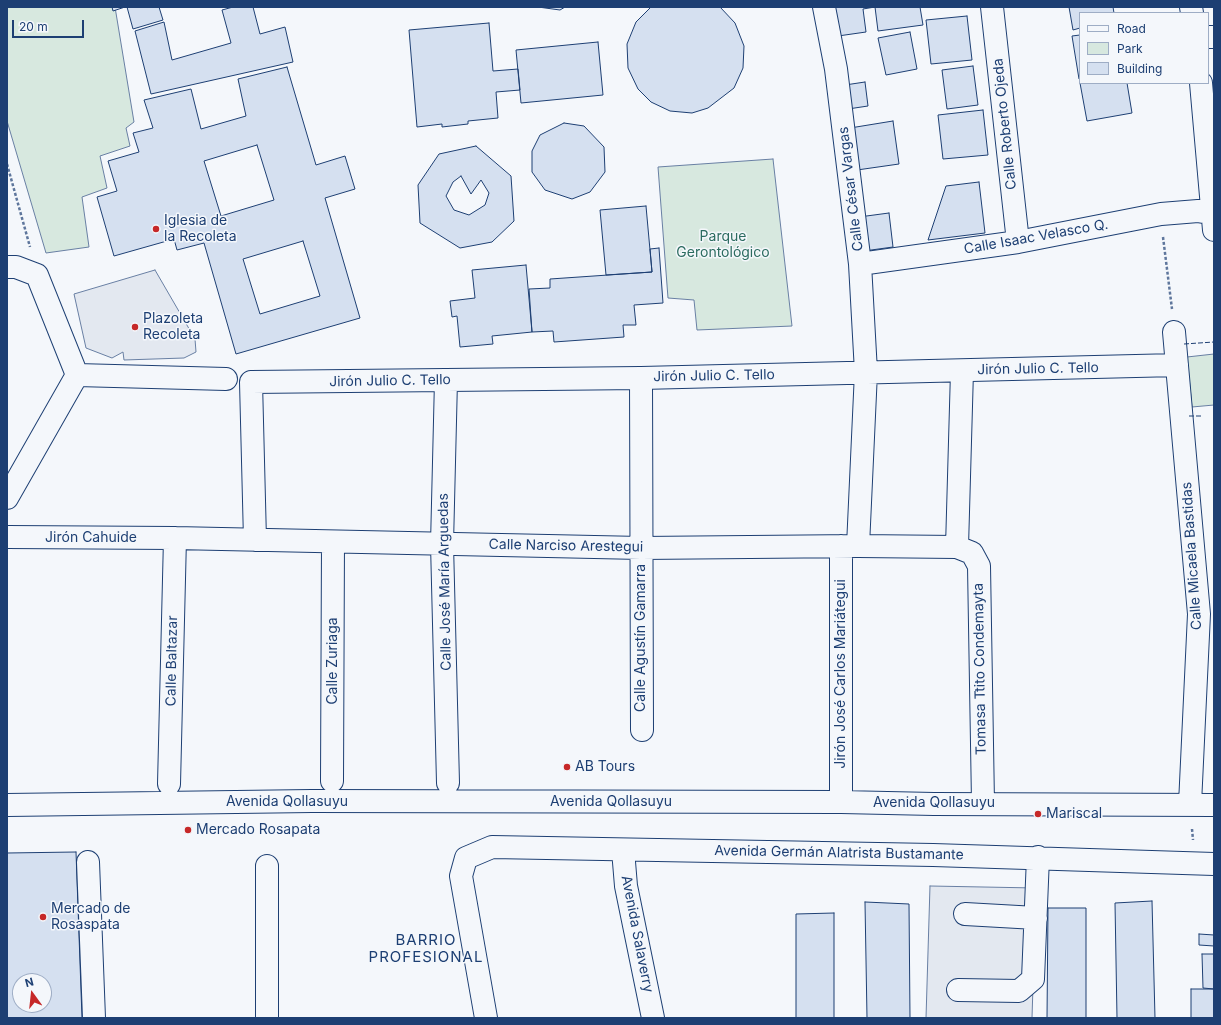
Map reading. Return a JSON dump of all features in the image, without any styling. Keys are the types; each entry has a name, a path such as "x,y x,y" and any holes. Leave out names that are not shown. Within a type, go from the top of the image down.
{"street":[{"name":"Calle César Vargas","path":"824,7 836,69 860,264 866,372"},
{"name":"Calle Roberto Ojeda","path":"992,7 1018,242"},
{"path":"1201,84 1213,221"},
{"name":"Calle Isaac Velasco Q.","path":"860,264 1018,242 1161,214 1198,211 1213,221"},
{"path":"7,267 16,268 37,275 77,375"},
{"name":"Calle Micaela Bastidas","path":"1174,332 1207,614 1190,804"},
{"name":"Jirón Julio C. Tello","path":"255,540 251,382 641,378 1177,366"},
{"path":"957,547 962,371"},
{"name":"Jirón José Carlos Mariátegui","path":"841,802 850,546 866,372"},
{"path":"77,375 226,380"},
{"path":"7,498 77,375"},
{"name":"Calle Agustín Gamarra","path":"641,378 642,730"},
{"name":"Calle José María Arguedas","path":"446,380 442,544 448,783"},
{"name":"Jirón Cahuide","path":"7,537 175,538"},
{"name":"Calle Narciso Arestegui","path":"175,538 641,548 850,546 957,547"},
{"name":"Calle Baltazar","path":"169,784 175,538"},
{"name":"Calle Zuriaga","path":"332,781 333,542"},
{"name":"Tomasa Ttito Condemayta","path":"957,547 972,553 979,566 983,803"},
{"name":"Avenida Qollasuyu","path":"7,804 184,802 841,802 934,804 1214,805"},
{"name":"Avenida Germán Alatrista Bustamante","path":"486,1018 461,876 466,858 492,846 623,850 1038,857 1204,863"},
{"name":"Avenida Salaverry","path":"623,850 626,886 653,1018"},
{"path":"958,990 1019,991 1033,980 1038,857"},
{"path":"88,862 94,1018"},
{"path":"266,866 267,1018"},
{"path":"965,914 1036,918"}],"path":[{"path":"7,164 37,275"},
{"path":"1161,214 1174,332"},
{"path":"1190,804 1204,863"}],"green space":[{"path":"7,7 115,7 134,122 126,128 130,146 100,156 107,188 82,197 89,247 46,253 7,121"},
{"name":"Parque Gerontológico","path":"773,159 792,326 697,330 694,300 668,298 658,167"},
{"path":"1214,354 1214,405 1192,407 1187,357"}],"shaded area":[{"name":"Plazoleta Recoleta","path":"155,270 195,339 196,352 184,358 124,360 123,352 112,358 86,348 74,294"},
{"path":"930,886 1036,888 1032,1018 926,1018"}],"building":[{"path":"112,7 125,7 113,11"},
{"path":"127,7 159,7 163,20 133,29"},
{"path":"233,7 253,7 260,34 285,27 293,62 151,94 135,31 164,22 172,60 231,43 222,10"},
{"path":"538,7 565,7 560,10"},
{"path":"651,7 720,7 735,23 744,46 743,68 734,88 708,108 692,113 670,111 651,102 638,89 628,68 627,44 636,22"},
{"path":"835,7 875,7 863,9 866,32 838,36"},
{"path":"875,7 920,7 923,25 878,31"},
{"path":"1069,7 1113,7 1114,12 1079,12 1079,28 1073,30"},
{"path":"967,16 972,60 931,64 926,20"},
{"path":"489,23 493,71 518,69 520,90 496,92 498,118 468,121 468,124 442,127 442,124 417,127 409,30"},
{"path":"910,32 917,69 886,75 878,38"},
{"path":"1079,35 1079,79 1072,36"},
{"path":"598,42 603,95 521,103 516,50"},
{"path":"973,66 978,105 947,109 942,70"},
{"path":"287,67 316,165 345,156 355,189 325,198 360,318 236,354 204,243 177,250 174,239 114,256 97,197 117,191 108,161 139,152 133,133 153,128 144,100 191,89 201,129 246,116 238,79","holes":["257,145 274,200 221,216 204,161","303,241 320,296 260,314 243,259"]},
{"path":"865,82 868,106 848,109 845,85"},
{"path":"1080,84 1127,84 1132,113 1087,121"},
{"path":"983,110 988,155 943,159 938,115"},
{"path":"893,121 899,164 857,170 850,128"},
{"path":"564,123 584,126 604,147 605,172 590,192 572,199 545,190 532,172 532,151 540,135"},
{"path":"476,146 511,176 514,221 492,242 460,248 420,223 418,185 439,154","holes":["461,176 471,194 481,180 489,193 485,205 469,215 454,210 446,196 453,182"]},
{"path":"979,182 985,233 928,240 946,186"},
{"path":"646,206 652,272 606,275 600,210"},
{"path":"889,213 893,247 864,251 859,217"},
{"path":"659,248 663,303 634,305 636,325 623,325 624,337 554,342 553,331 532,332 529,289 550,288 550,279 652,272 650,249"},
{"path":"526,265 532,332 492,336 493,344 460,347 457,316 452,317 450,301 475,298 472,270"},
{"name":"Mercado de Rosaspata","path":"76,852 82,1018 7,1018 7,853"},
{"path":"1152,901 1155,1018 1117,1018 1115,903"},
{"path":"865,902 909,904 910,1018 867,1018"},
{"path":"1048,908 1086,908 1086,1018 1047,1018"},
{"path":"834,913 834,1018 796,1018 796,914"},
{"path":"1199,934 1214,935 1214,946 1199,945"},
{"path":"1202,954 1214,954 1214,989 1203,988"},
{"path":"1191,989 1214,989 1214,1018 1191,1018"}],"fence":[{"path":"1184,344 1214,342"},
{"path":"1189,416 1201,416"}],"place":[{"name":"Iglesia de la Recoleta","path":"156,229"},
{"name":"Plazoleta Recoleta","path":"135,327"},
{"name":"AB Tours","path":"567,767"},
{"name":"Mariscal","path":"1038,814"},
{"name":"Mercado Rosapata","path":"188,830"},
{"name":"Mercado de Rosaspata","path":"43,917"}],"district":[{"name":"BARRIO PROFESIONAL","path":"426,948"}]}
